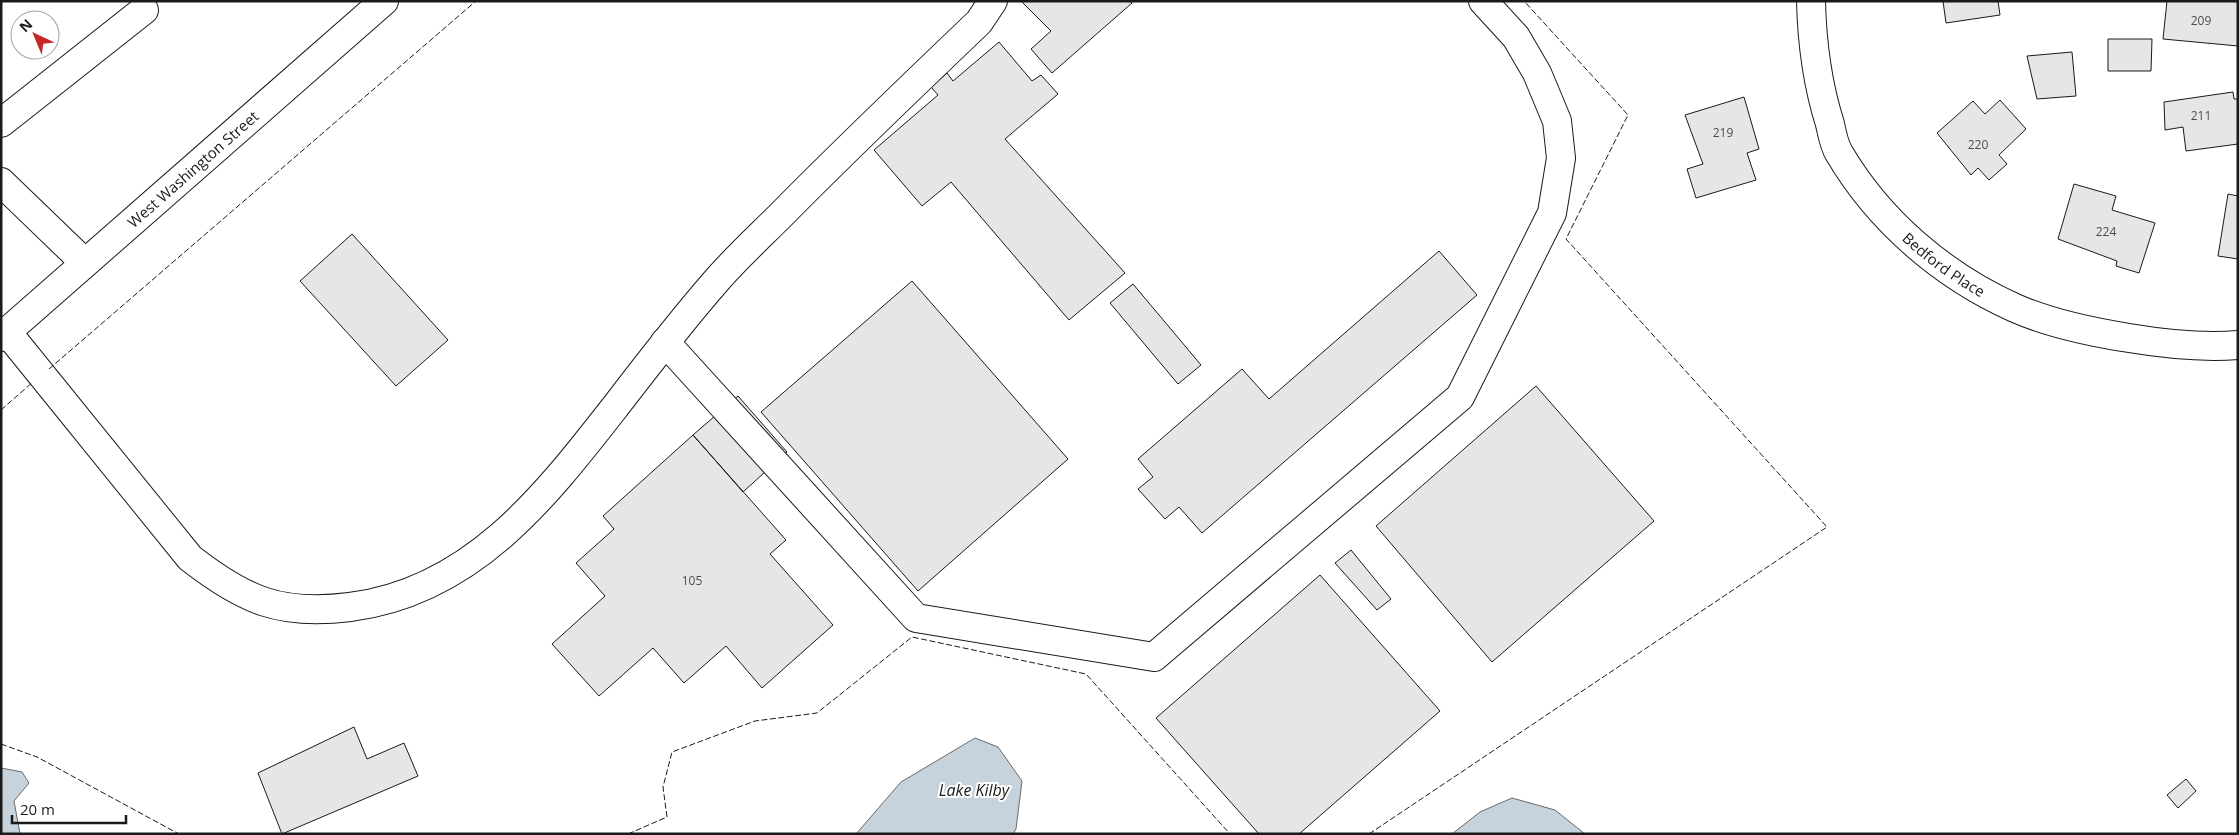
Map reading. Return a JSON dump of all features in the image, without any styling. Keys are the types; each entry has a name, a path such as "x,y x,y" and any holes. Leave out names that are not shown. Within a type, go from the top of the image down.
{"street":[{"name":"West Washington Street","path":"4,334 384,1"},
{"path":"4,334 190,558 222,582 250,597 289,608 321,610 370,604 418,590 462,566 494,542 559,479 665,342 719,278 808,188 979,22 993,1"},
{"path":"665,342 916,618 1154,657 1460,396 1552,213 1561,158 1556,121 1537,73 1516,37 1483,1"},
{"name":"Bedford Place","path":"1811,1 1813,46 1820,94 1838,152 1878,207 1910,240 1955,275 2016,308 2087,331 2168,344 2238,344"},
{"path":"1,123 144,10"},
{"path":"1,182 85,263"}],"water":[{"name":"Lake Kilby","path":"975,738 998,747 1022,781 1016,829 1013,834 856,834 901,782"},
{"path":"1,768 22,772 29,783 14,801 20,834 1,834"},
{"path":"1512,798 1555,810 1585,834 1452,834 1480,812"}],"building":[{"path":"1021,1 1130,1 1132,3 1052,73 1031,49 1051,31"},
{"path":"1943,1 1998,1 2000,15 1946,23"},
{"path":"2167,1 2238,1 2238,46 2163,39"},
{"path":"2108,39 2152,39 2151,71 2108,71"},
{"path":"999,42 1032,81 1041,75 1058,94 1005,139 1125,273 1069,320 951,182 922,206 874,150 938,95 931,87 947,73 953,81"},
{"path":"2072,52 2076,96 2037,99 2027,56"},
{"path":"2233,92 2234,99 2238,99 2238,144 2186,151 2183,127 2165,130 2164,102"},
{"path":"1744,97 1759,149 1747,153 1756,180 1696,198 1687,169 1703,164 1685,115"},
{"path":"2000,100 2026,129 1999,155 2007,164 1989,180 1978,168 1971,175 1937,133 1973,101 1985,114"},
{"path":"2074,184 2116,196 2112,210 2155,223 2139,273 2116,266 2117,261 2058,239"},
{"path":"2228,194 2238,196 2238,259 2218,256"},
{"path":"352,234 448,340 396,386 300,281"},
{"path":"1439,251 1477,295 1202,533 1179,507 1165,519 1138,489 1153,477 1138,459 1242,369 1269,399"},
{"path":"912,281 1068,459 918,591 761,412"},
{"path":"1133,284 1201,365 1178,384 1110,303"},
{"path":"1536,386 1654,521 1492,662 1376,526"},
{"path":"738,396 787,452 743,492 693,435"},
{"path":"693,435 786,540 770,554 833,625 762,688 726,646 684,683 653,648 599,696 552,644 605,596 576,563 614,529 603,516"},
{"path":"1351,550 1391,599 1377,610 1335,563"},
{"path":"1320,575 1440,711 1299,834 1259,834 1156,718"},
{"path":"354,727 367,759 404,743 418,776 282,834 258,773"},
{"path":"2186,779 2196,791 2178,808 2167,795"}],"fence":[{"path":"49,369 476,1"},
{"path":"1369,834 1827,527 1566,239 1628,115 1524,1"},
{"path":"1,410 33,382"},
{"path":"628,834 667,817 663,787 672,752 755,721 817,713 912,637 1086,674 1230,834"},
{"path":"1,744 37,757 179,834"}]}
